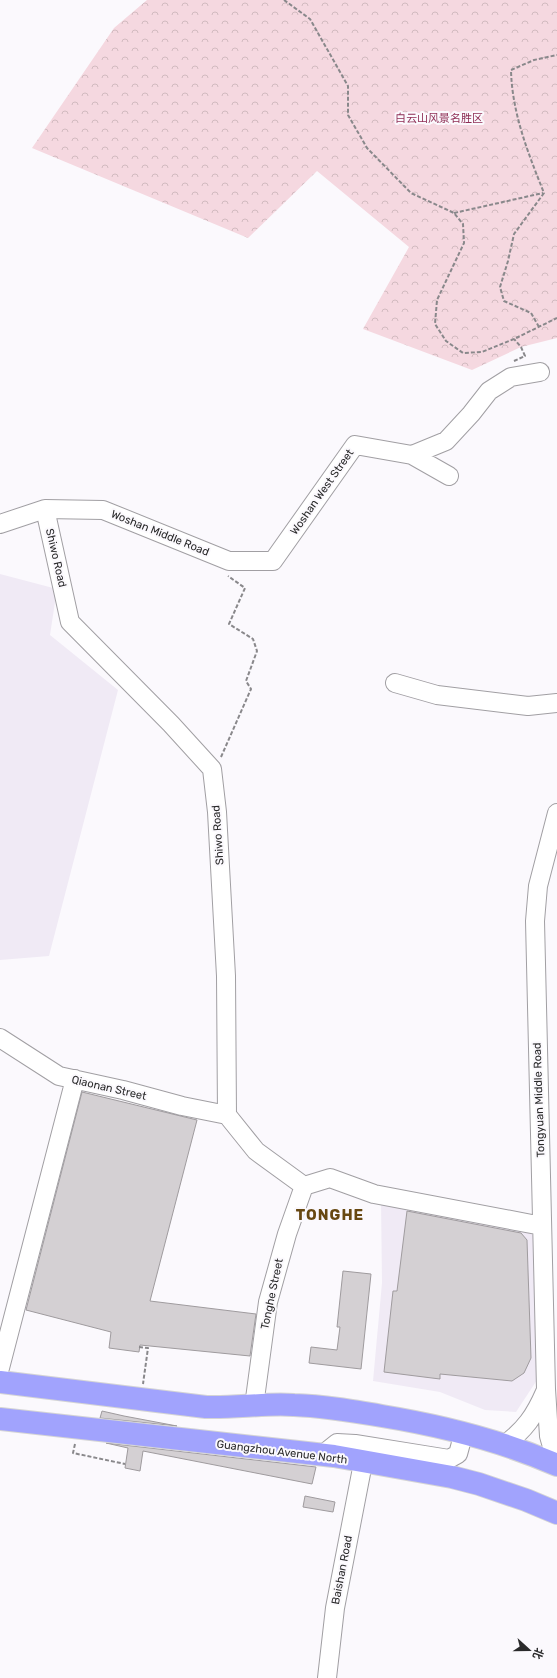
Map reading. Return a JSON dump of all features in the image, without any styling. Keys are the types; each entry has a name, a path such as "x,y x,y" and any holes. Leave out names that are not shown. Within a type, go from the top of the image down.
{"highway":[{"path":"0,1382 206,1407 292,1405 336,1408 425,1423 464,1432 557,1465"},
{"name":"Guangzhou Avenue North","path":"0,1418 233,1446 322,1455 429,1473 479,1484 526,1500 557,1514"}],"street":[{"path":"412,455 446,441 471,414 489,391 511,377 540,372"},
{"name":"Woshan West Street","path":"273,561 355,445 412,455 449,476"},
{"name":"Woshan Middle Road","path":"0,524 45,509 103,510 229,561 273,561"},
{"name":"Shiwo Road","path":"45,509 70,622 212,769 217,812 226,976 227,1115"},
{"path":"395,683 437,695 528,706 557,703"},
{"name":"Tongyuan Middle Road","path":"557,813 538,886 535,921 546,1389 550,1436 557,1465"},
{"name":"Qiaonan Street","path":"0,1038 59,1076 123,1090 182,1106 227,1115"},
{"path":"0,1368 75,1079"},
{"path":"227,1115 256,1151 304,1186 330,1178 387,1197 542,1226"},
{"name":"Tonghe Street","path":"254,1406 268,1302 287,1234 304,1186"},
{"path":"504,1445 517,1436 529,1423 536,1412 546,1389"},
{"path":"322,1455 337,1442 449,1459 458,1454 464,1432"},
{"name":"Baishan Road","path":"327,1678 335,1608 363,1463"}],"path":[{"path":"284,0 310,19 348,86 348,115 367,148 411,193 454,213 463,224 464,243 437,300 435,324 446,341 463,353 482,352 514,339 557,318"},
{"path":"544,193 520,130 511,88 511,70 534,60 557,55"},
{"path":"454,213 544,193"},
{"path":"539,327 531,313 504,301 500,287 514,234 544,193"},
{"path":"513,361 525,356 521,347 514,339"},
{"path":"212,769 225,753 251,689 246,681 257,651 253,639 229,624 245,588 228,577 229,561"},
{"path":"140,1347 148,1348 142,1399"},
{"path":"78,1428 73,1453 125,1464"}],"shaded area":[{"path":"0,574 57,589 50,635 118,690 49,956 0,960"},
{"path":"381,1201 533,1230 539,1377 516,1412 485,1410 440,1392 373,1381 382,1283"}],"green space":[{"name":"白云山风景名胜区","path":"147,0 557,0 557,338 521,347 472,370 363,329 409,247 317,171 248,238 32,148 114,28"}],"building":[{"path":"82,1092 197,1120 150,1301 256,1314 250,1356 140,1345 139,1352 109,1348 111,1332 26,1310"},
{"path":"407,1211 521,1233 527,1240 531,1358 524,1373 512,1381 440,1374 440,1379 384,1372 393,1291 397,1291"},
{"path":"343,1271 371,1274 361,1369 309,1363 311,1347 337,1350 340,1327 337,1327"},
{"path":"102,1411 124,1416 177,1426 100,1418"},
{"path":"106,1443 316,1467 312,1484 143,1451 140,1471 125,1468 128,1448"},
{"path":"305,1496 335,1502 333,1512 303,1507"}],"district":[{"name":"TONGHE","path":"330,1215"}]}
